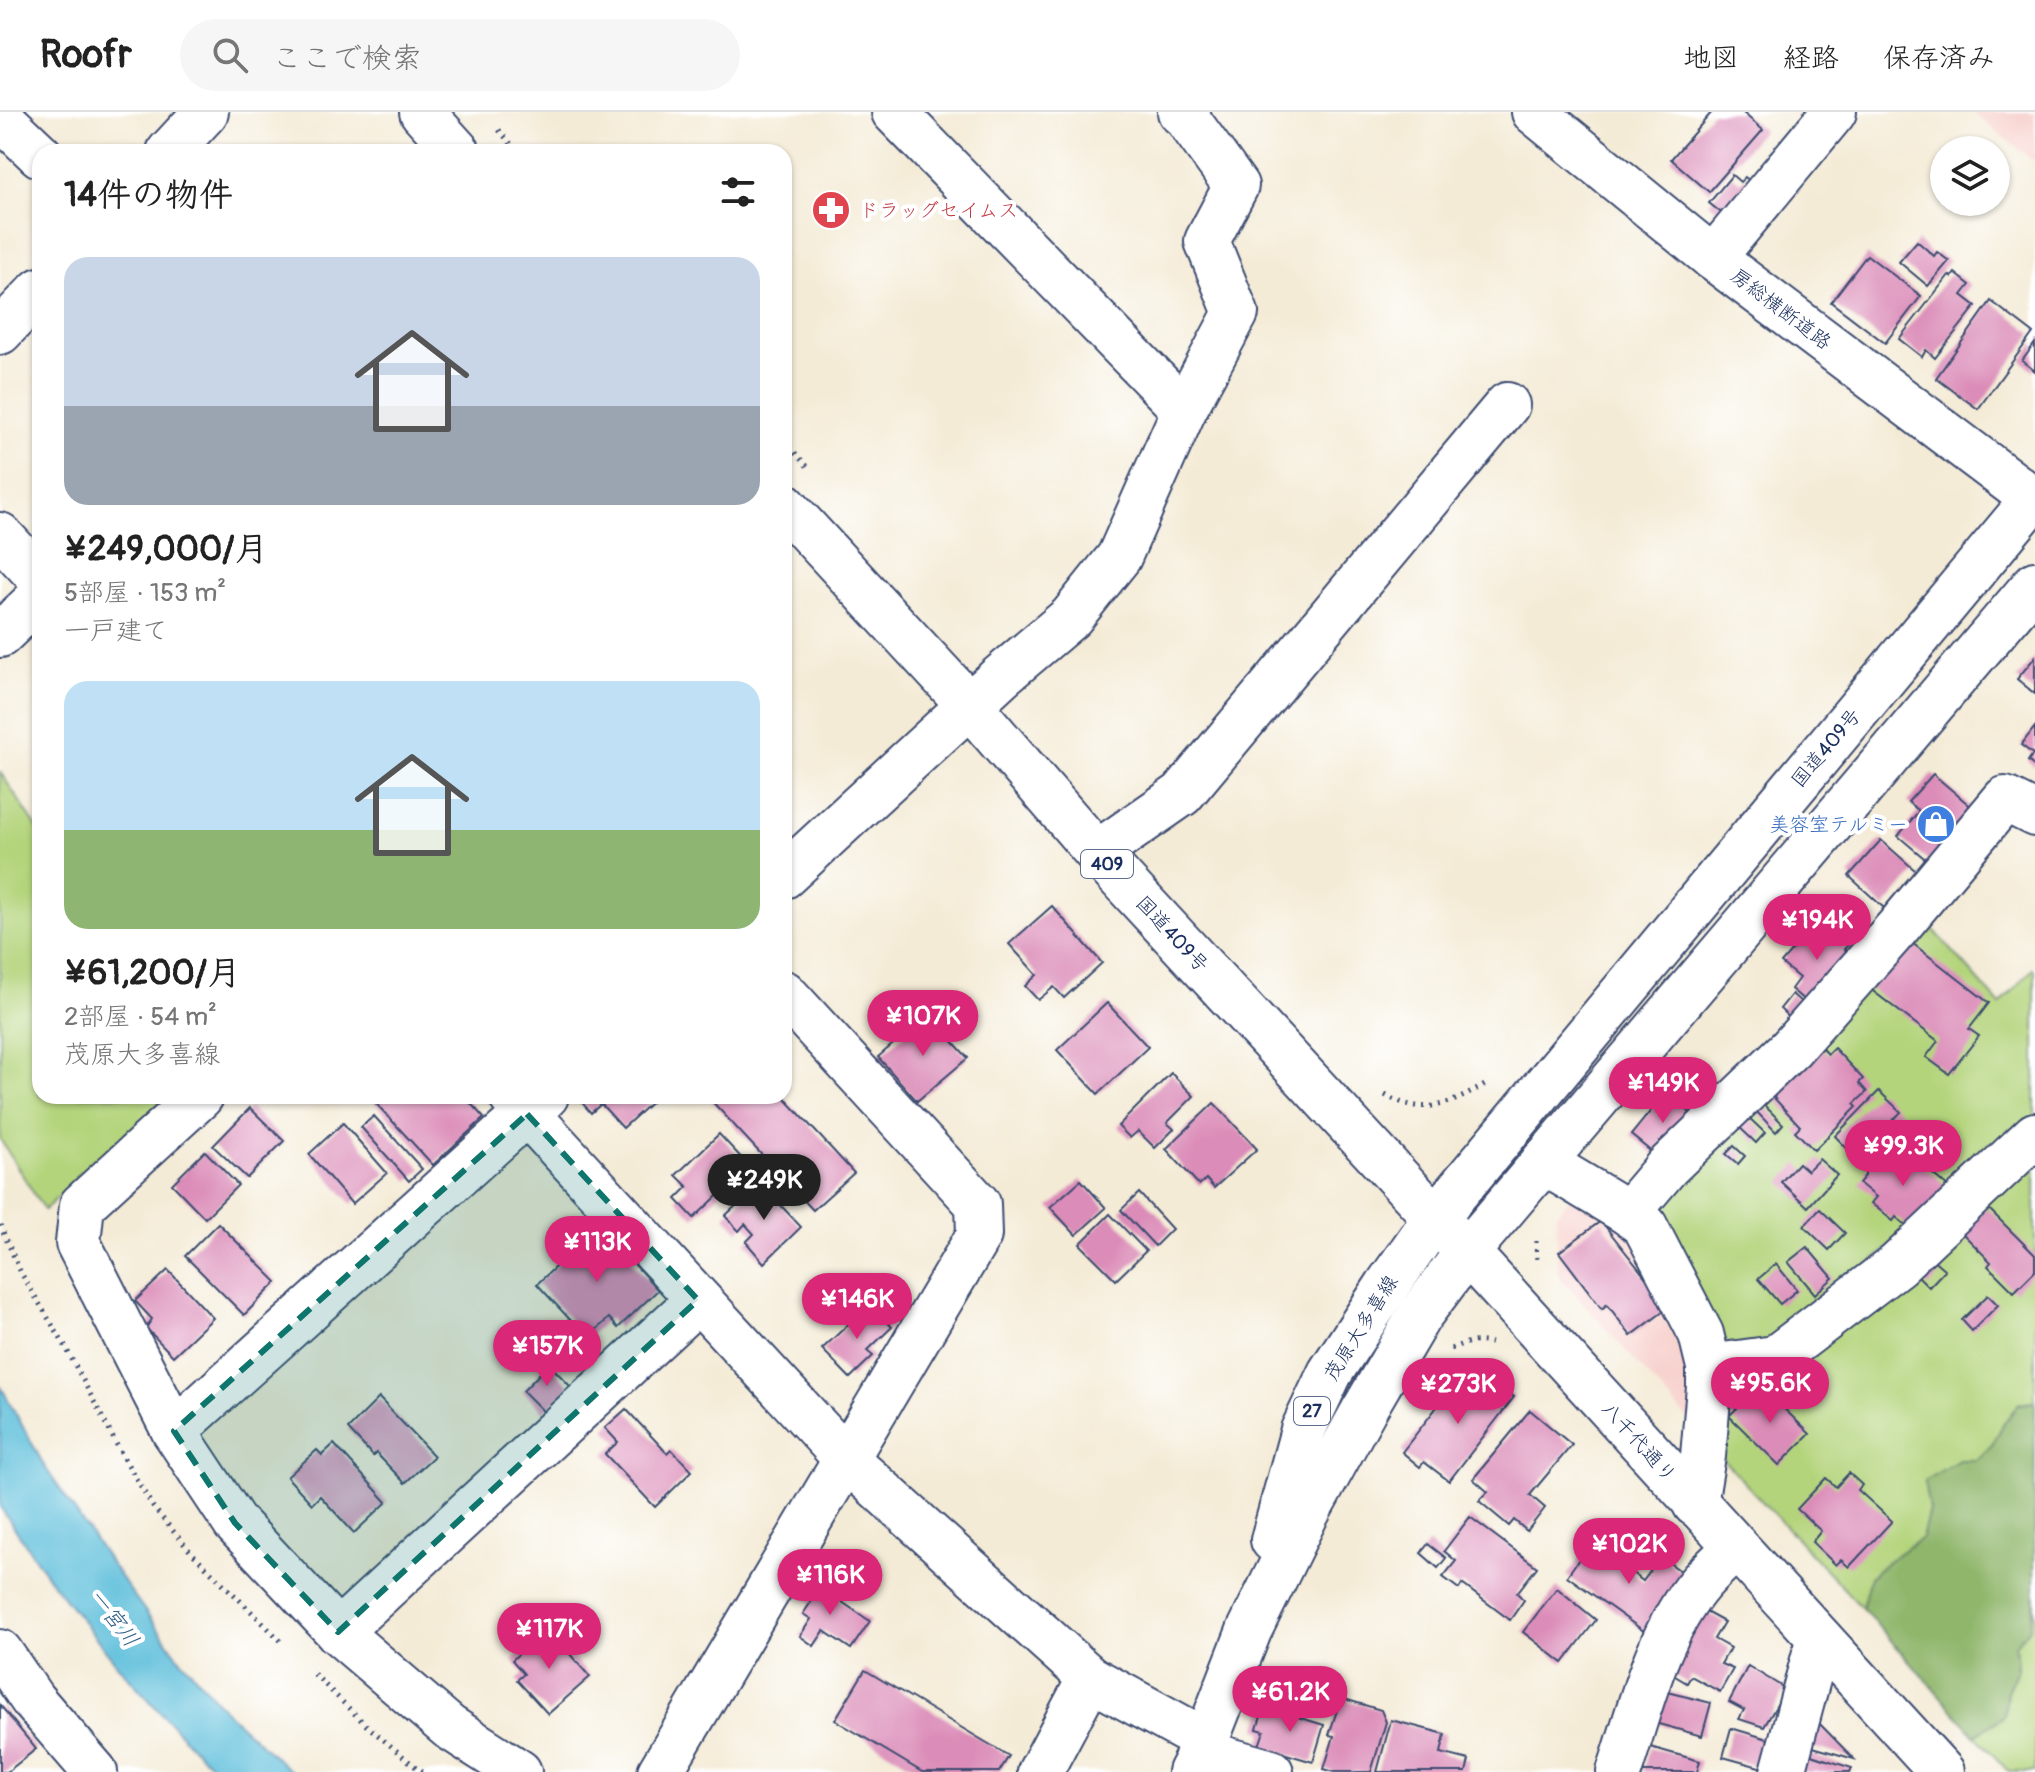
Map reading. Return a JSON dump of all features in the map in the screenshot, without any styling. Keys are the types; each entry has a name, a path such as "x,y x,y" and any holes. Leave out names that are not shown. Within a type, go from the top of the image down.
{"main road":[{"path":"176,144 206,112"},
{"path":"422,112 451,144"},
{"path":"894,112 1184,410"},
{"path":"792,869 1000,677 1071,617 1119,557 1184,410 1236,313 1207,241 1236,186 1180,112"},
{"name":"房総横断道路","path":"1534,112 1713,258 2034,499"},
{"path":"1713,258 1834,112"},
{"path":"0,117 32,147"},
{"path":"0,332 32,298"},
{"path":"1097,853 1182,794 1507,405"},
{"name":"国道409号","path":"1435,1218 2034,499"},
{"name":"国道409号","path":"792,514 970,706 1097,853 1467,1252"},
{"path":"0,535 32,569"},
{"path":"1467,1252 2035,584"},
{"path":"0,635 32,605"},
{"path":"1628,1213 1667,1167 1791,1048 2005,799 2035,814"},
{"path":"660,1772 979,1235 978,1204 792,1002"},
{"path":"192,1104 82,1205 78,1243 174,1431 235,1523 338,1632 449,1727 519,1772"},
{"path":"174,1431 526,1104"},
{"path":"530,1104 698,1300 846,1459 1090,1678 1199,1755 1271,1772"},
{"path":"1709,1367 1775,1358 1897,1265 2035,1135"},
{"path":"1543,1162 1645,1226 1701,1334 1709,1367 1709,1387 1695,1504"},
{"name":"茂原大多喜線","path":"1249,1631 1303,1430 1330,1373 1435,1218"},
{"name":"茂原大多喜線","path":"1199,1755 1249,1631 1306,1515 1419,1316 1467,1252"},
{"name":"八千代通り","path":"1467,1252 1942,1772"},
{"path":"338,1632 698,1300"},
{"path":"1619,1772 1669,1631 1700,1583 1736,1548"},
{"path":"1783,1772 1819,1638"},
{"path":"0,1652 32,1699 95,1772"},
{"path":"1040,1772 1090,1678"}],"path":[{"path":"792,450 816,476"},
{"path":"1379,1091 1406,1105 1427,1106 1459,1100 1490,1082"},
{"path":"1446,1353 1467,1342 1494,1344"}],"highlighted area":[{"path":"527,1114 698,1300 338,1632 235,1523 174,1431"}],"shaded area":[{"path":"1972,112 2035,112 2035,162 2010,142 2010,136 2002,136"},
{"path":"1574,1193 1627,1223 1692,1338 1696,1429 1558,1275 1556,1214"}],"green space":[{"path":"0,772 32,820 32,1104 162,1104 44,1210 0,1139"},
{"path":"1919,913 2000,1005 2033,969 2035,971 2035,1122 1774,1346 1737,1349 1721,1340 1653,1218 1657,1195"},
{"path":"2035,1149 2035,1402 2018,1404 1992,1445 1977,1460 1959,1460 1929,1510 1922,1538 1870,1577 1862,1608 1714,1450 1719,1405 1733,1382"},
{"path":"2035,1402 2034,1607 2029,1628 2015,1645 2017,1669 2007,1691 2004,1716 1975,1735 1862,1608 1870,1577 1922,1538 1929,1510 1924,1481 1959,1460 1977,1460 1992,1445 2018,1404"},
{"path":"2035,1596 2035,1772 2009,1772 1975,1735 2004,1716 2007,1691 2017,1669 2015,1645 2030,1622"}],"water":[{"name":"一宮川","path":"0,1385 45,1467 178,1656 226,1712 292,1772 218,1772 120,1668 53,1584 0,1507"}],"building":[{"path":"1712,112 1742,112 1763,130 1709,192 1671,159"},
{"path":"1732,175 1740,182 1745,177 1757,187 1729,219 1709,203"},
{"path":"1917,241 1934,256 1937,252 1949,261 1928,286 1899,262"},
{"path":"1867,255 1921,296 1885,343 1831,302"},
{"path":"1955,273 1970,285 1962,295 1976,306 1935,358 1926,350 1922,357 1899,339 1949,275 1952,277"},
{"path":"1991,301 2033,333 1978,409 1936,378"},
{"path":"2035,343 2035,371 2022,361"},
{"path":"2035,657 2035,694 2017,679"},
{"path":"2035,727 2035,767 2028,761 2033,754 2021,745"},
{"name":"美容室テルミー","path":"1933,774 1975,810 1930,863 1898,836 1919,811 1908,802"},
{"path":"1881,840 1916,871 1884,908 1849,876"},
{"path":"1052,906 1102,963 1064,998 1054,987 1038,1000 1025,986 1037,975 1009,944"},
{"path":"1818,920 1848,945 1844,949 1854,957 1812,1007 1791,989 1799,978 1781,963"},
{"path":"1907,939 1989,1003 1969,1029 1979,1036 1949,1074 1926,1057 1938,1041 1869,988"},
{"path":"1792,994 1802,1003 1794,1022 1780,1009"},
{"path":"1107,1003 1148,1047 1098,1094 1057,1050"},
{"path":"928,1014 968,1058 917,1101 878,1057"},
{"path":"1819,1045 1828,1054 1834,1048 1863,1079 1859,1083 1867,1092 1854,1104 1857,1107 1814,1150 1795,1131 1800,1126 1774,1098 1774,1089"},
{"path":"1171,1073 1194,1096 1167,1123 1174,1129 1155,1148 1138,1131 1130,1138 1118,1126"},
{"path":"1879,1091 1901,1112 1856,1158 1835,1136"},
{"path":"1666,1092 1694,1116 1659,1158 1631,1135"},
{"path":"1761,1102 1783,1124 1776,1132 1754,1109"},
{"path":"1214,1103 1257,1149 1214,1188 1206,1179 1199,1185 1166,1149"},
{"path":"376,1104 471,1104 484,1118 433,1165"},
{"path":"583,1104 601,1104 591,1113"},
{"path":"601,1104 649,1104 623,1128"},
{"path":"714,1104 790,1104 854,1173 813,1210"},
{"path":"250,1108 284,1141 247,1178 213,1146"},
{"path":"1744,1113 1765,1133 1756,1143 1735,1123"},
{"path":"374,1116 422,1169 409,1181 361,1127"},
{"path":"343,1123 387,1173 352,1204 309,1154"},
{"path":"719,1134 749,1166 694,1218 676,1199 688,1187 676,1175"},
{"path":"1734,1146 1745,1156 1738,1164 1726,1154"},
{"path":"1885,1148 1906,1165 1913,1157 1949,1188 1912,1231 1896,1217 1893,1221 1871,1203 1876,1197 1859,1183"},
{"path":"205,1151 238,1185 205,1218 172,1184"},
{"path":"1819,1159 1837,1175 1808,1207 1781,1182 1798,1163 1807,1171"},
{"path":"1081,1180 1106,1208 1076,1235 1050,1207"},
{"path":"760,1183 801,1227 764,1263 746,1242 754,1234 745,1224 739,1231 725,1216"},
{"path":"1139,1193 1172,1229 1155,1246 1121,1210"},
{"path":"1987,1207 2035,1255 2035,1271 2014,1292 1988,1266 1991,1262 1962,1233"},
{"path":"1820,1209 1845,1233 1829,1250 1804,1226"},
{"path":"1110,1214 1146,1251 1116,1280 1080,1244"},
{"path":"1601,1221 1669,1307 1631,1336 1607,1304 1602,1309 1559,1252"},
{"path":"218,1223 277,1282 244,1315 185,1256"},
{"path":"599,1226 658,1290 618,1328 609,1318 587,1338 537,1284"},
{"path":"1807,1247 1833,1278 1815,1294 1788,1262"},
{"path":"1929,1256 1945,1270 1929,1287 1915,1273"},
{"path":"1776,1264 1797,1290 1780,1304 1758,1279"},
{"path":"168,1270 213,1318 173,1356 146,1328 152,1319 135,1301"},
{"path":"1988,1295 1998,1305 1972,1331 1962,1320"},
{"path":"870,1304 892,1327 867,1351 873,1356 850,1378 822,1349"},
{"path":"549,1364 570,1386 544,1412 523,1391"},
{"path":"1473,1377 1486,1388 1492,1380 1514,1397 1449,1481 1424,1462 1420,1467 1402,1452 1458,1380 1466,1386"},
{"path":"1760,1385 1810,1434 1779,1465 1729,1416"},
{"path":"379,1398 434,1456 405,1483 376,1453 373,1456 348,1429"},
{"path":"626,1409 667,1453 671,1449 692,1471 655,1507 605,1454 618,1442 605,1428"},
{"path":"1530,1410 1572,1445 1530,1495 1545,1508 1527,1531 1514,1520 1509,1526 1479,1501 1488,1492 1473,1479"},
{"path":"334,1444 387,1502 354,1533 320,1496 312,1504 287,1477 317,1450 322,1455"},
{"path":"1849,1473 1862,1485 1858,1490 1892,1521 1849,1567 1841,1560 1836,1565 1812,1542 1821,1531 1797,1509 1826,1478 1836,1487"},
{"path":"1470,1517 1537,1567 1517,1593 1524,1600 1510,1620 1462,1584 1459,1589 1443,1577 1456,1561 1444,1551"},
{"path":"1591,1542 1643,1581 1661,1557 1689,1577 1648,1634 1567,1576"},
{"path":"1428,1544 1446,1558 1438,1568 1421,1553"},
{"path":"808,1579 870,1621 851,1649 824,1631 814,1646 800,1636 811,1619 803,1614 811,1602 798,1594"},
{"path":"1557,1588 1596,1620 1563,1663 1523,1632"},
{"path":"1704,1611 1724,1622 1714,1639 1730,1648 1721,1664 1733,1669 1720,1692 1691,1676 1687,1683 1670,1673"},
{"path":"547,1628 590,1677 548,1714 517,1680 524,1674 512,1660"},
{"path":"1748,1666 1786,1689 1764,1727 1739,1719 1744,1710 1729,1702"},
{"path":"865,1670 1009,1756 999,1772 922,1772 835,1720"},
{"path":"1273,1674 1329,1690 1321,1715 1266,1699"},
{"path":"1664,1691 1711,1703 1702,1736 1655,1723"},
{"path":"1341,1698 1381,1710 1386,1722 1371,1772 1324,1769 1334,1736 1329,1735"},
{"path":"0,1705 36,1749 7,1772 0,1772"},
{"path":"1264,1707 1324,1725 1313,1762 1259,1746 1264,1731 1257,1729"},
{"path":"1814,1718 1854,1759 1806,1745"},
{"path":"1391,1720 1445,1734 1441,1753 1469,1760 1466,1772 1377,1772"},
{"path":"1731,1728 1771,1740 1763,1768 1723,1757"},
{"path":"1650,1747 1700,1761 1697,1772 1643,1772"},
{"path":"1805,1753 1852,1768 1850,1772 1799,1772"}],"place":[{"name":"ドラッグセイムス","path":"831,210"},
{"name":"美容室テルミー","path":"1936,824"}]}
